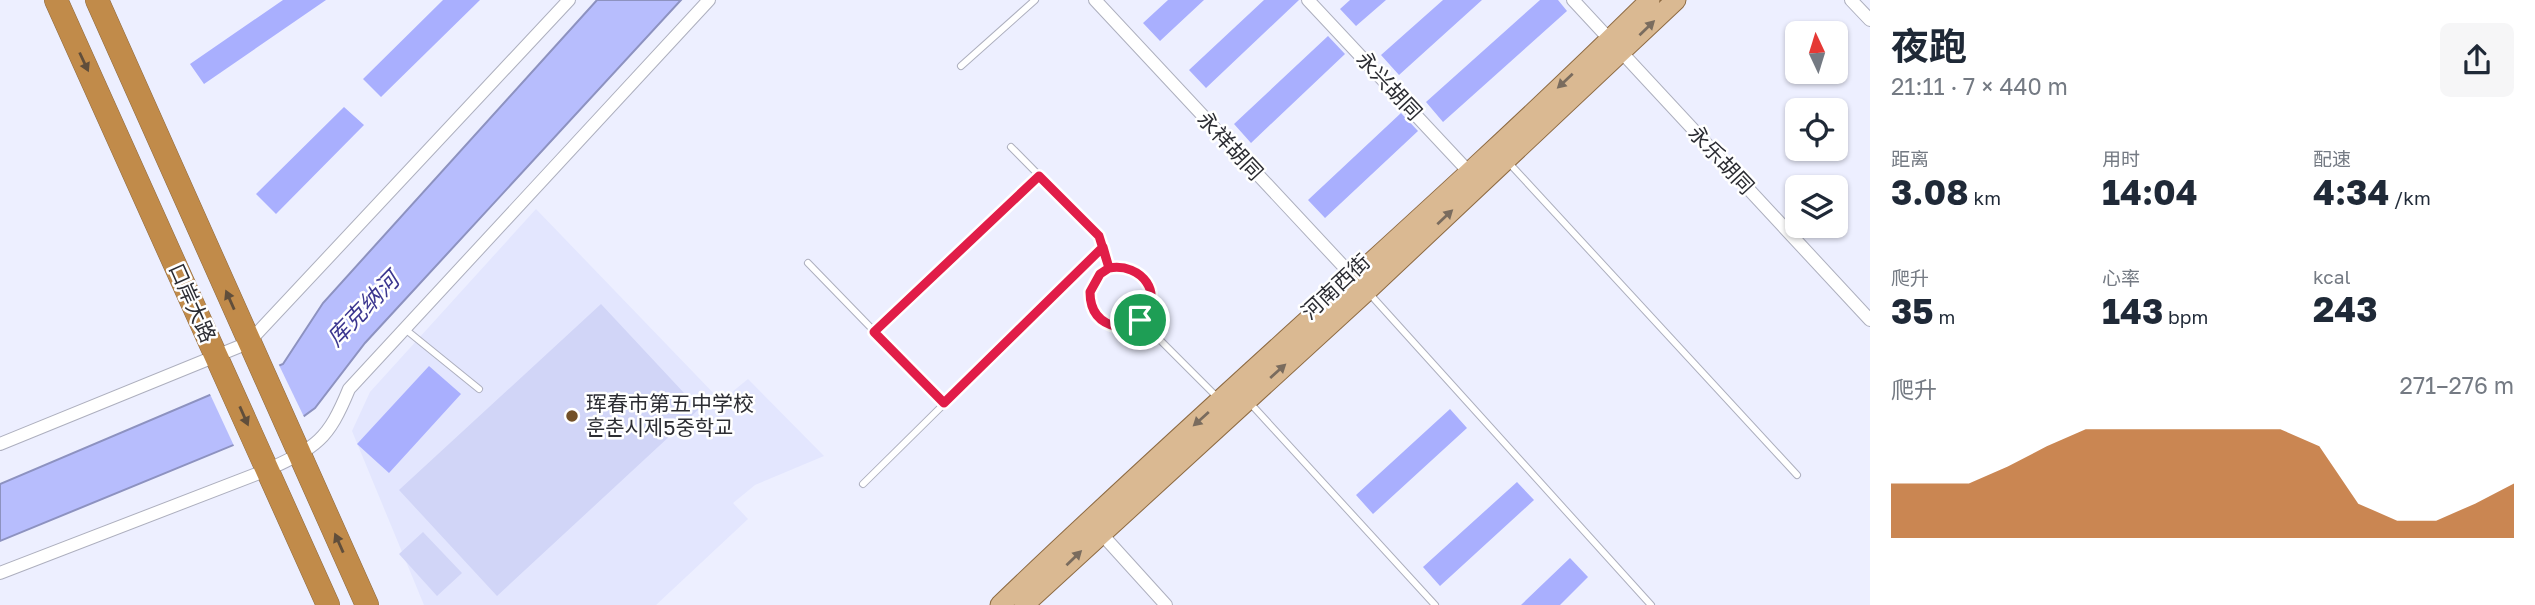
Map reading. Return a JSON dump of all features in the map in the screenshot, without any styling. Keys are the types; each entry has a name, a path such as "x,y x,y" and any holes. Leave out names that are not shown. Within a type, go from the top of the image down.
{"highway":[{"name":"口岸大路","path":"55,0 328,605"},
{"name":"口岸大路","path":"97,0 367,605"}],"main road":[{"name":"河南西街","path":"1024,605 1094,526 1221,401 1361,285 1506,159 1616,46 1650,0"},
{"name":"河南西街","path":"1000,605 1247,399 1469,172 1616,46 1676,0"}],"street":[{"path":"0,444 253,353 569,0"},
{"path":"0,573 326,437 349,389 709,0"},
{"name":"永祥胡同","path":"1095,0 1361,285"},
{"name":"永兴胡同","path":"1308,0 1469,172"},
{"name":"永乐胡同","path":"1573,0 1870,320"},
{"path":"1851,0 1870,20"},
{"path":"1094,526 1166,605"}],"lane":[{"path":"961,66 1035,0"},
{"path":"1011,147 1099,236 1109,268"},
{"path":"1506,159 1797,475"},
{"path":"874,332 1039,176"},
{"path":"863,484 1103,247"},
{"path":"808,263 944,403"},
{"path":"1109,268 1129,268 1145,279 1150,297 1149,307 1140,320 1118,327 1100,320 1093,312 1090,292 1100,274 1109,268"},
{"path":"1361,285 1651,605"},
{"path":"1140,320 1221,401"},
{"path":"405,329 479,389"},
{"path":"1247,399 1435,605"}],"shaded area":[{"name":"珲春市第五中学校 훈춘시제5중학교","path":"536,209 721,401 748,379 824,456 755,485 733,503 748,519 656,605 424,605 352,431 370,392"},
{"path":"601,304 699,409 497,596 399,490"},
{"path":"423,532 462,573 437,596 399,554"}],"water":[{"name":"库克纳河","path":"597,0 681,0 365,343 315,408 304,416 0,541 0,484 283,364 323,303"}],"pier":[{"path":"278,363 305,419 235,448 209,392"}],"building":[{"path":"283,0 326,0 204,84 190,64"},
{"path":"443,0 480,0 381,97 363,79"},
{"path":"1168,0 1204,0 1160,41 1143,23"},
{"path":"1264,0 1299,0 1206,88 1189,70"},
{"path":"1350,0 1386,0 1356,26 1340,9"},
{"path":"1443,0 1482,0 1399,75 1381,55"},
{"path":"1540,0 1558,0 1567,11 1443,122 1426,102"},
{"path":"1328,36 1345,54 1251,143 1234,124"},
{"path":"344,107 364,125 276,214 256,194"},
{"path":"1401,113 1418,131 1325,218 1308,200"},
{"path":"429,366 461,394 389,473 357,444"},
{"path":"1450,409 1467,428 1373,514 1356,495"},
{"path":"1517,482 1534,500 1440,586 1423,567"},
{"path":"1570,558 1588,577 1560,605 1521,605"}],"place":[{"name":"珲春市第五中学校 훈춘시제5중학교","path":"572,416"}],"route":[{"path":"1140,320 1118,327 1100,320 1093,312 1090,292 1093,282 1109,268 1103,247 944,403 874,332 1039,176 1099,236 1103,247 1109,268 1129,268 1145,279 1149,288 1149,307 1140,320"}]}
